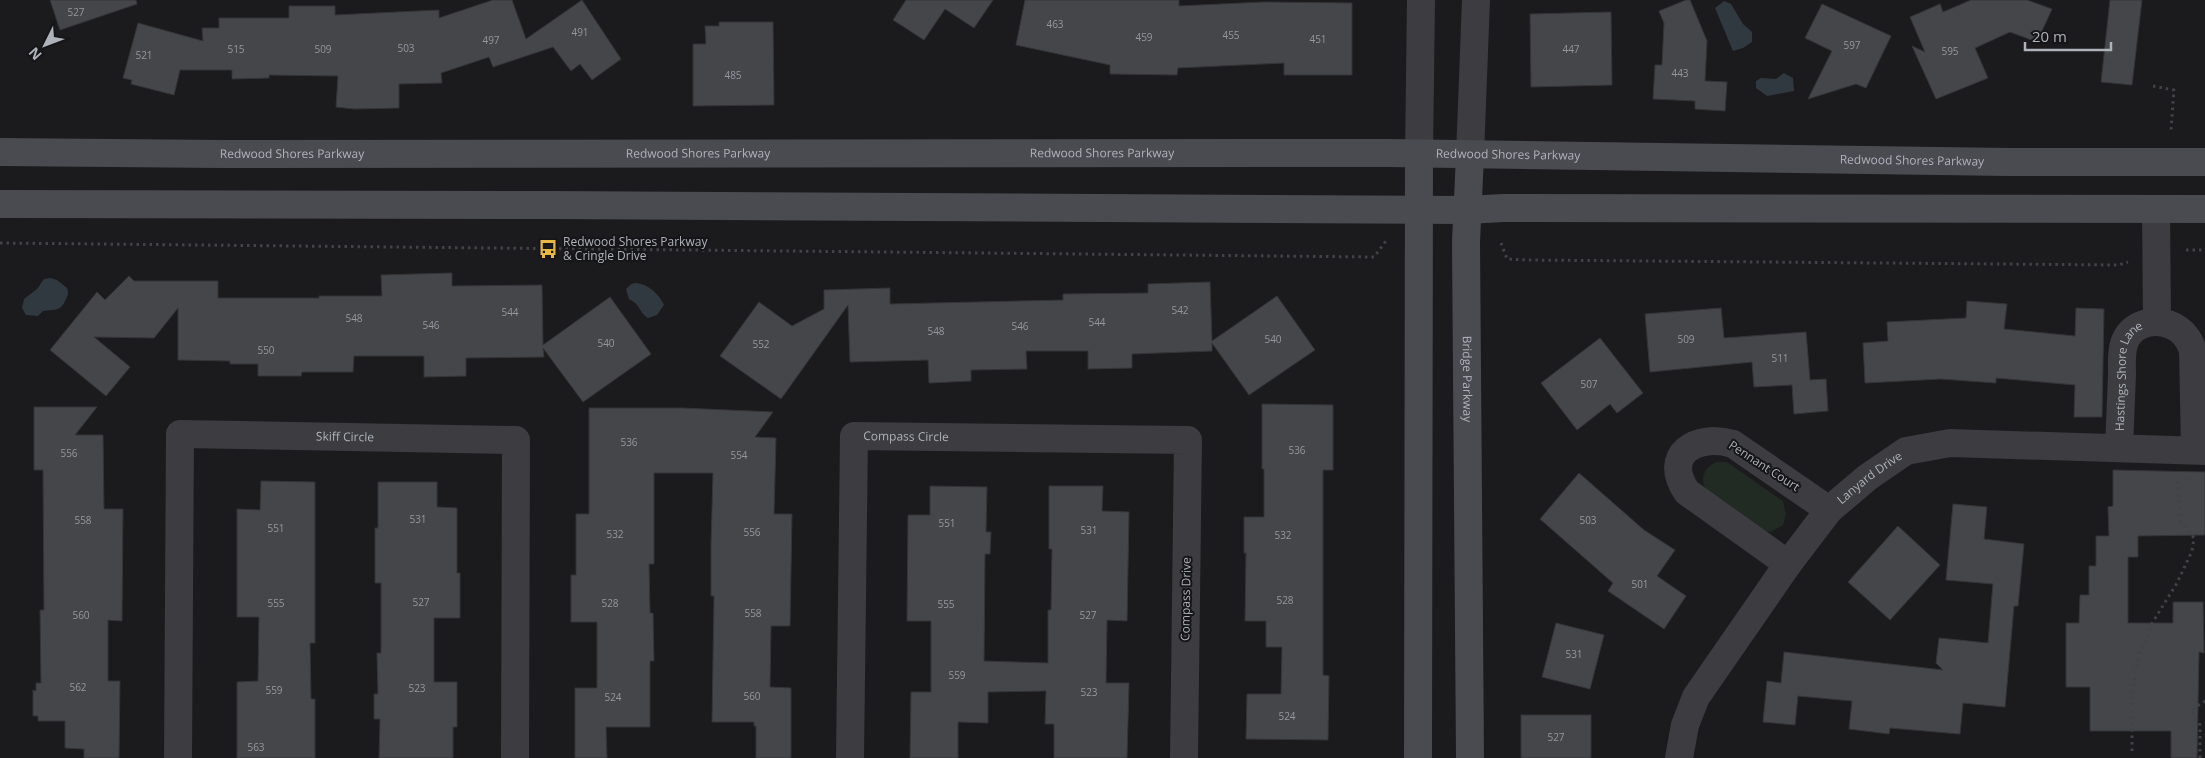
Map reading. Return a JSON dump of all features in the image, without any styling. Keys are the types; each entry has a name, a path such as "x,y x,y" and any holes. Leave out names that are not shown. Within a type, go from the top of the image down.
{"main road":[{"name":"Redwood Shores Parkway","path":"0,152 223,154 1419,154 2010,162 2205,162"},
{"path":"1418,758 1419,154"},
{"name":"Bridge Parkway","path":"1470,155 1466,210 1470,758"},
{"path":"0,204 133,203 1420,210 1504,208 2205,209"}],"street":[{"path":"1419,154 1421,0"},
{"name":"Bridge Parkway","path":"1470,155 1476,0"},
{"name":"Hastings Shore Lane","path":"2156,210 2157,321"},
{"name":"Hastings Shore Lane","path":"2119,448 2124,342 2138,326 2147,322 2157,321 2178,329 2192,344 2191,450"},
{"name":"Skiff Circle","path":"178,758 180,434 516,440 515,758"},
{"name":"Compass Circle","path":"850,758 854,436 1188,440"},
{"name":"Compass Drive","path":"1184,758 1188,440"},
{"name":"Pennant Court","path":"1788,564 1688,492 1678,470 1684,451 1706,440 1723,440 1733,444 1829,510"},
{"name":"Lanyard Drive","path":"1679,758 1691,706 1788,564 1829,510 1868,477 1906,451 1950,443 2191,450"}],"path":[{"path":"2153,86 2174,90 2171,130"},
{"path":"0,243 1374,258 1386,241"},
{"path":"1501,242 1507,259 1527,260 2118,265 2157,252 2205,250"},
{"path":"2132,751 2132,695 2139,653 2147,639 2151,625 2177,583 2193,544 2194,538 2181,522 2191,450"},
{"path":"2200,758 2200,725 2191,710 2205,701"}],"shaded area":[{"path":"1724,1 1731,4 1743,24 1752,32 1752,42 1743,48 1733,51 1715,8"},
{"path":"1784,73 1793,78 1794,91 1767,96 1756,88 1756,81 1761,78 1776,79"},
{"path":"44,279 57,280 67,288 68,294 63,305 56,309 43,311 38,316 26,315 22,308 24,299 37,289"},
{"path":"636,283 649,288 662,301 664,305 657,315 648,318 629,299 626,289 631,284"},
{"path":"1727,462 1783,501 1786,514 1783,525 1771,532 1762,531 1706,491 1703,482 1704,474 1712,464"}],"building":[{"path":"50,0 136,0 137,4 60,30"},
{"path":"493,0 512,0 526,39 582,0 621,59 592,80 580,64 571,71 553,47 493,67 489,57 441,73 442,83 399,84 399,108 354,109 336,107 338,76 269,75 269,78 232,79 232,70 180,70 174,95 131,84 132,80 123,78 138,23 203,41 202,28 219,28 219,18 289,18 289,6 335,6 335,15 439,10 439,18"},
{"path":"906,0 993,0 974,28 945,9 924,40 893,20"},
{"path":"1025,0 1179,0 1179,6 1264,2 1352,3 1352,75 1284,75 1284,63 1178,68 1177,75 1110,74 1110,65 1016,45"},
{"path":"1690,0 1707,41 1705,81 1727,82 1725,111 1695,109 1695,101 1653,99 1655,65 1662,65 1664,23 1659,11"},
{"path":"1971,0 2027,0 2052,9 2037,42 2010,32 1975,48 1988,78 1936,99 1912,46 1925,52 1910,17 1940,4 1943,12"},
{"path":"2110,0 2142,0 2132,85 2101,82"},
{"path":"1822,4 1891,36 1866,88 1856,84 1808,99 1832,51 1805,38"},
{"path":"1611,12 1612,85 1531,87 1530,14"},
{"path":"719,22 773,22 774,105 693,106 693,44 706,44 705,26 719,26"},
{"path":"452,273 452,286 542,285 543,345 610,297 651,354 583,402 543,348 544,357 466,358 466,376 424,377 424,356 354,356 353,372 302,372 301,376 258,376 258,364 230,364 230,361 178,360 178,308 154,338 94,337 130,367 106,396 50,350 97,292 105,300 129,276 134,281 218,281 218,298 319,298 319,296 382,296 381,275"},
{"path":"1210,282 1212,341 1277,296 1315,350 1249,395 1212,343 1212,351 1132,354 1132,368 1088,369 1088,351 1026,351 1027,369 971,370 971,381 929,383 928,360 850,362 848,305 781,399 720,356 759,302 792,326 824,309 824,290 890,288 890,304 1063,300 1063,294 1148,293 1148,284"},
{"path":"1967,301 2007,304 2004,329 2075,336 2076,308 2104,309 2102,417 2074,417 2075,385 1996,378 1996,383 1941,379 1865,383 1863,343 1888,341 1887,322 1966,318"},
{"path":"1721,308 1724,338 1806,332 1810,380 1826,379 1828,411 1794,414 1792,385 1754,387 1752,362 1650,372 1645,314"},
{"path":"1600,338 1643,393 1617,413 1610,404 1577,430 1541,383"},
{"path":"1262,404 1333,405 1333,470 1323,470 1323,675 1329,676 1328,740 1246,739 1247,694 1281,694 1282,647 1266,647 1266,621 1245,621 1246,553 1244,553 1244,517 1264,517"},
{"path":"34,407 97,407 75,435 103,435 104,509 123,509 122,621 108,620 108,681 120,681 119,758 84,758 84,749 65,748 65,721 38,721 38,716 33,716 33,690 36,691 36,683 41,683 40,610 44,610 43,470 34,470"},
{"path":"589,408 682,408 773,412 755,437 776,438 774,514 792,514 790,626 771,626 770,687 791,688 791,758 756,758 756,726 754,726 754,722 712,722 714,596 711,596 711,545 713,473 654,473 654,564 649,564 650,613 653,613 654,661 650,661 650,727 606,727 607,758 575,758 575,688 597,688 597,622 571,622 571,575 576,575 576,514 589,514"},
{"path":"2113,470 2205,472 2205,535 2138,536 2138,557 2128,557 2128,623 2173,623 2173,602 2203,602 2204,653 2199,652 2197,758 2171,758 2171,731 2090,731 2090,687 2066,687 2066,623 2079,623 2080,595 2089,595 2089,566 2096,566 2096,536 2109,536 2108,507 2113,506"},
{"path":"1579,473 1644,530 1675,550 1657,576 1686,596 1664,629 1608,591 1613,583 1540,519"},
{"path":"261,481 315,482 315,643 310,643 311,699 315,699 315,758 237,758 237,682 258,681 259,617 237,617 237,509 260,510"},
{"path":"378,482 437,482 437,507 457,508 457,573 460,573 460,618 434,618 434,682 457,682 457,727 453,727 453,758 379,758 380,719 374,719 374,694 378,694 377,653 381,653 381,583 375,583 375,528 378,528"},
{"path":"930,486 987,487 986,532 991,532 990,554 985,554 984,661 1048,663 1048,610 1051,610 1052,549 1049,549 1049,486 1103,486 1102,511 1129,512 1127,621 1107,620 1106,683 1129,683 1127,758 1054,758 1054,724 1045,724 1046,691 988,692 988,723 958,722 958,758 910,758 911,692 931,692 931,621 907,621 908,515 930,515"},
{"path":"1953,504 1987,507 1984,539 2024,544 2018,606 2014,606 2005,707 1963,703 1960,734 1890,728 1889,734 1849,729 1852,701 1798,696 1795,725 1763,722 1767,681 1781,683 1784,652 1943,670 1936,663 1939,638 1988,643 1993,584 1946,580"},
{"path":"1898,526 1940,565 1890,620 1848,582"},
{"path":"1556,623 1604,635 1590,689 1542,677"},
{"path":"1521,715 1591,715 1591,758 1521,758"}],"place":[{"name":"Redwood Shores Parkway & Cringle Drive","path":"548,249"}]}
